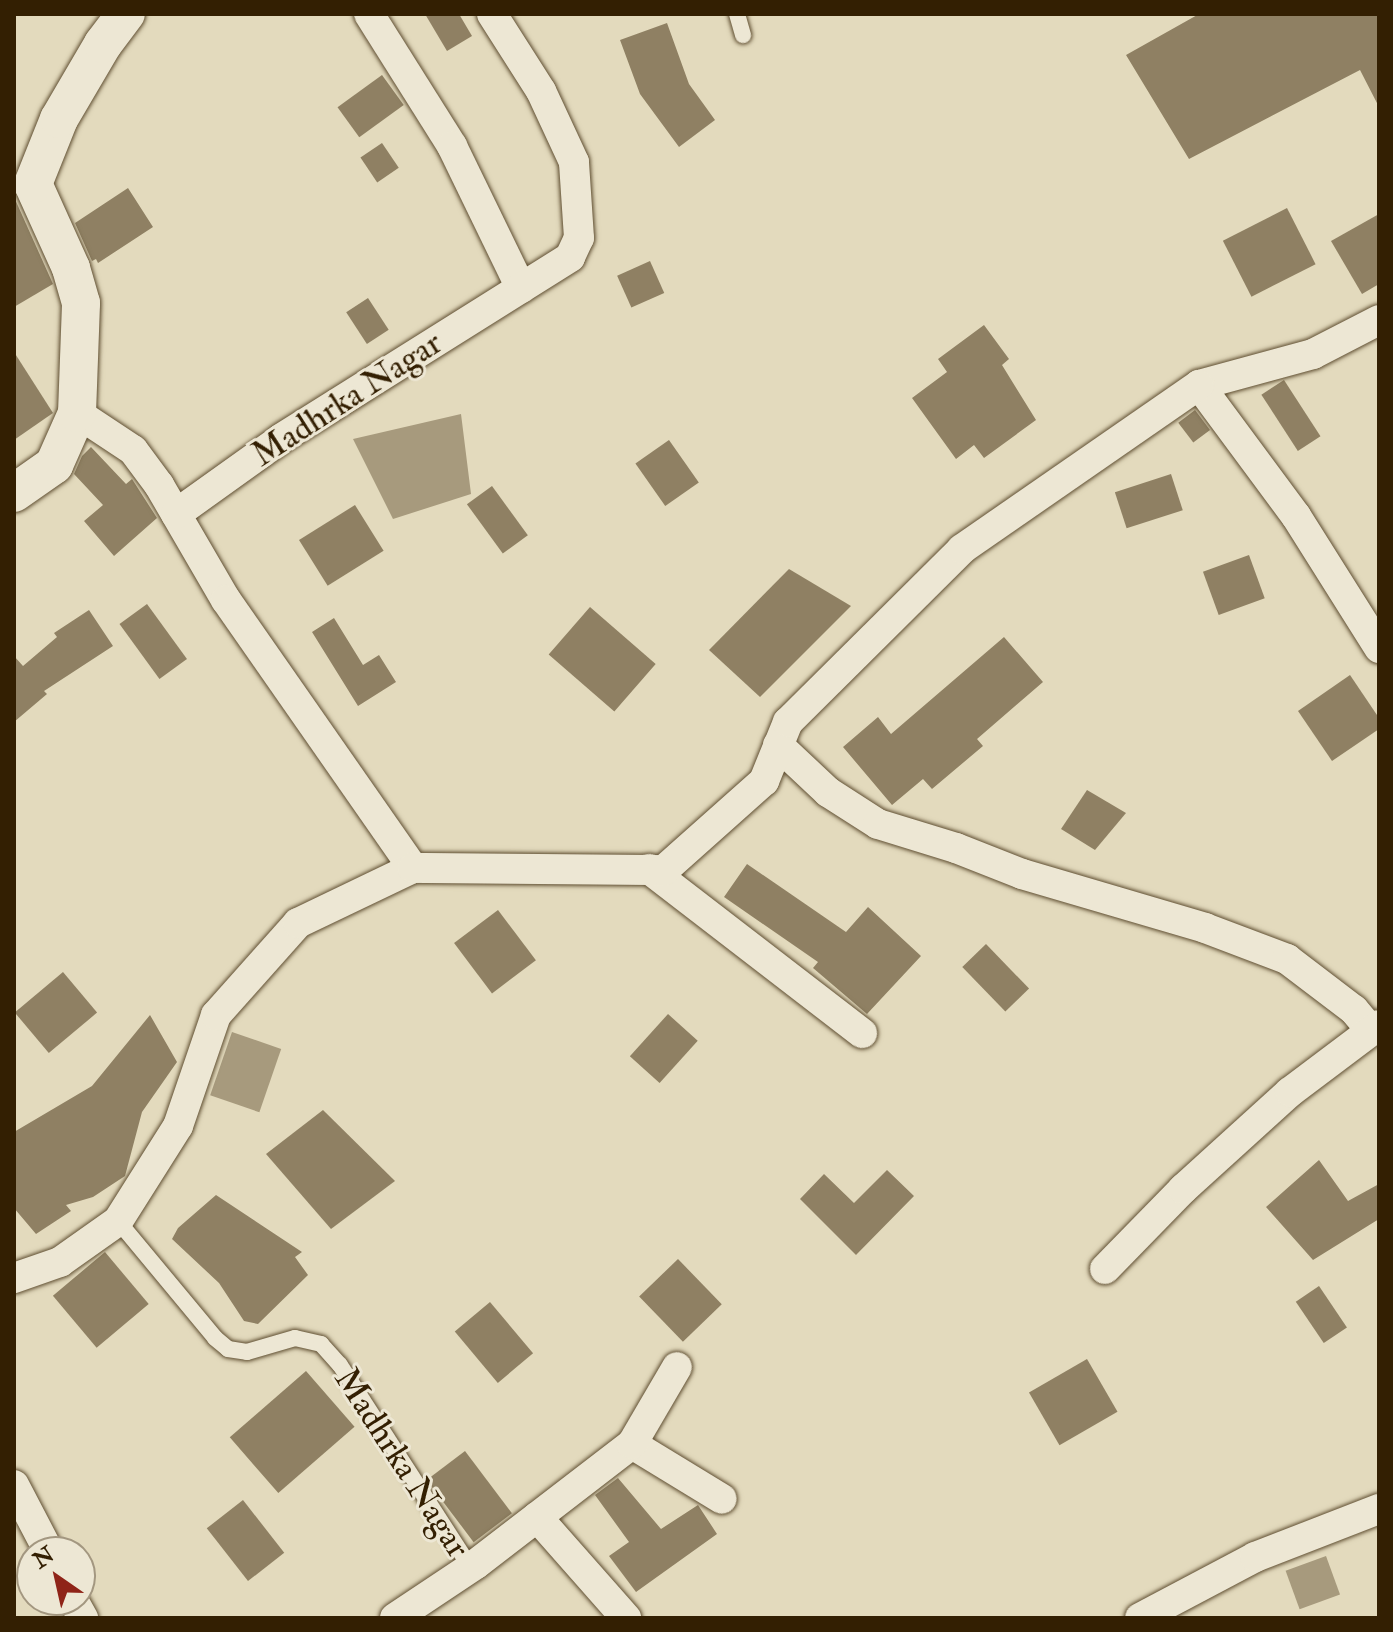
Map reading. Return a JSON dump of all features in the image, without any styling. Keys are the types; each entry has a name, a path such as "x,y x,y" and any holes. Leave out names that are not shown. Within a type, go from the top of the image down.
{"street":[{"path":"14,493 54,465 77,413 81,303 71,268 23,189 103,44 126,14"},
{"path":"369,14 452,146 521,288"},
{"name":"Madhrka Nagar","path":"176,514 282,438 570,257 579,238 574,162 541,91 492,14"},
{"path":"14,1278 60,1262 118,1221 178,1126 216,1015 298,923 413,868 664,870 764,781 788,722 962,549 1199,385 1313,354 1379,320"},
{"path":"1199,385 1296,516 1379,648"},
{"path":"77,413 133,450 176,514 226,600 413,868"},
{"path":"778,745 828,792 878,824 956,848 1022,874 1205,928 1287,959 1375,1027 1290,1092 1183,1189 1105,1269"},
{"path":"649,869 862,1033"},
{"path":"473,1566 632,1444 677,1367"},
{"path":"632,1444 722,1499"},
{"path":"14,1485 41,1536"},
{"path":"1140,1618 1255,1557 1379,1509"},
{"path":"537,1517 626,1618"},
{"name":"Madhrka Nagar","path":"395,1618 473,1566"}],"lane":[{"path":"737,14 743,35"},
{"name":"Madhrka Nagar","path":"118,1221 215,1338 228,1349 247,1352 295,1338 321,1344 340,1365 473,1566"}],"shaded area":[{"path":"461,414 471,494 393,519 353,439"},
{"path":"232,1032 281,1049 259,1112 210,1095"},
{"path":"1326,1556 1340,1595 1300,1609 1286,1571"}],"building":[{"path":"425,14 459,14 472,36 447,51"},
{"path":"1199,14 1379,14 1379,107 1360,70 1189,159 1126,55"},
{"path":"667,23 689,84 715,120 679,147 640,94 620,40"},
{"path":"382,75 404,105 359,137 338,107"},
{"path":"382,143 399,168 377,182 360,158"},
{"path":"128,188 153,227 98,263 96,259 92,261 75,223"},
{"path":"14,197 53,284 14,307"},
{"path":"1287,208 1316,264 1251,297 1223,241"},
{"path":"1379,214 1379,284 1362,294 1331,241"},
{"path":"650,261 664,293 631,308 617,276"},
{"path":"368,298 389,330 367,344 346,312"},
{"path":"984,325 1009,359 1002,365 1036,420 984,458 974,445 956,459 912,398 947,372 938,359"},
{"path":"14,352 53,413 14,440"},
{"path":"1284,380 1320,436 1298,451 1261,395"},
{"path":"1195,410 1210,430 1193,443 1178,423"},
{"path":"669,440 699,483 665,506 635,464"},
{"path":"91,447 126,484 132,479 157,518 114,556 84,521 103,505 74,474 82,456"},
{"path":"1171,474 1183,510 1127,528 1115,492"},
{"path":"492,486 528,535 503,554 467,504"},
{"path":"355,505 384,551 328,586 299,540"},
{"path":"1249,555 1265,598 1219,615 1203,572"},
{"path":"789,569 851,606 760,697 709,650"},
{"path":"147,604 187,659 159,679 119,624"},
{"path":"590,607 656,664 614,712 549,655"},
{"path":"89,610 113,646 44,691 47,694 14,722 14,656 23,666 57,637 54,633"},
{"path":"334,618 363,665 379,655 396,682 358,706 312,632"},
{"path":"1004,637 1043,682 977,739 983,746 932,789 923,779 892,805 843,747 878,717 891,734"},
{"path":"1350,675 1379,718 1379,729 1332,761 1298,711"},
{"path":"1087,790 1126,813 1095,850 1061,829"},
{"path":"747,864 846,932 868,907 921,956 867,1014 813,968 818,962 724,897"},
{"path":"498,910 536,960 492,993 454,943"},
{"path":"986,944 1029,989 1005,1012 962,967"},
{"path":"63,972 97,1013 49,1053 15,1012"},
{"path":"668,1014 698,1041 660,1083 630,1056"},
{"path":"150,1015 177,1062 142,1112 125,1176 93,1197 66,1205 71,1211 36,1234 14,1208 14,1132 92,1086"},
{"path":"323,1110 395,1181 331,1229 266,1154"},
{"path":"1319,1160 1348,1201 1379,1184 1379,1219 1313,1260 1266,1207"},
{"path":"887,1170 914,1196 856,1255 800,1199 824,1174 854,1203"},
{"path":"216,1195 302,1252 295,1257 308,1275 258,1324 244,1321 219,1283 172,1239 178,1228"},
{"path":"105,1252 149,1304 97,1348 53,1296"},
{"path":"678,1259 722,1304 683,1342 639,1297"},
{"path":"1319,1286 1347,1327 1324,1343 1296,1302"},
{"path":"490,1302 533,1353 498,1383 455,1332"},
{"path":"1087,1359 1118,1412 1059,1445 1029,1392"},
{"path":"306,1371 355,1427 278,1493 230,1437"},
{"path":"465,1451 512,1513 474,1542 427,1480"},
{"path":"618,1478 661,1529 698,1505 717,1534 636,1592 609,1556 629,1542 595,1495"},
{"path":"243,1500 284,1553 248,1581 207,1528"}]}
